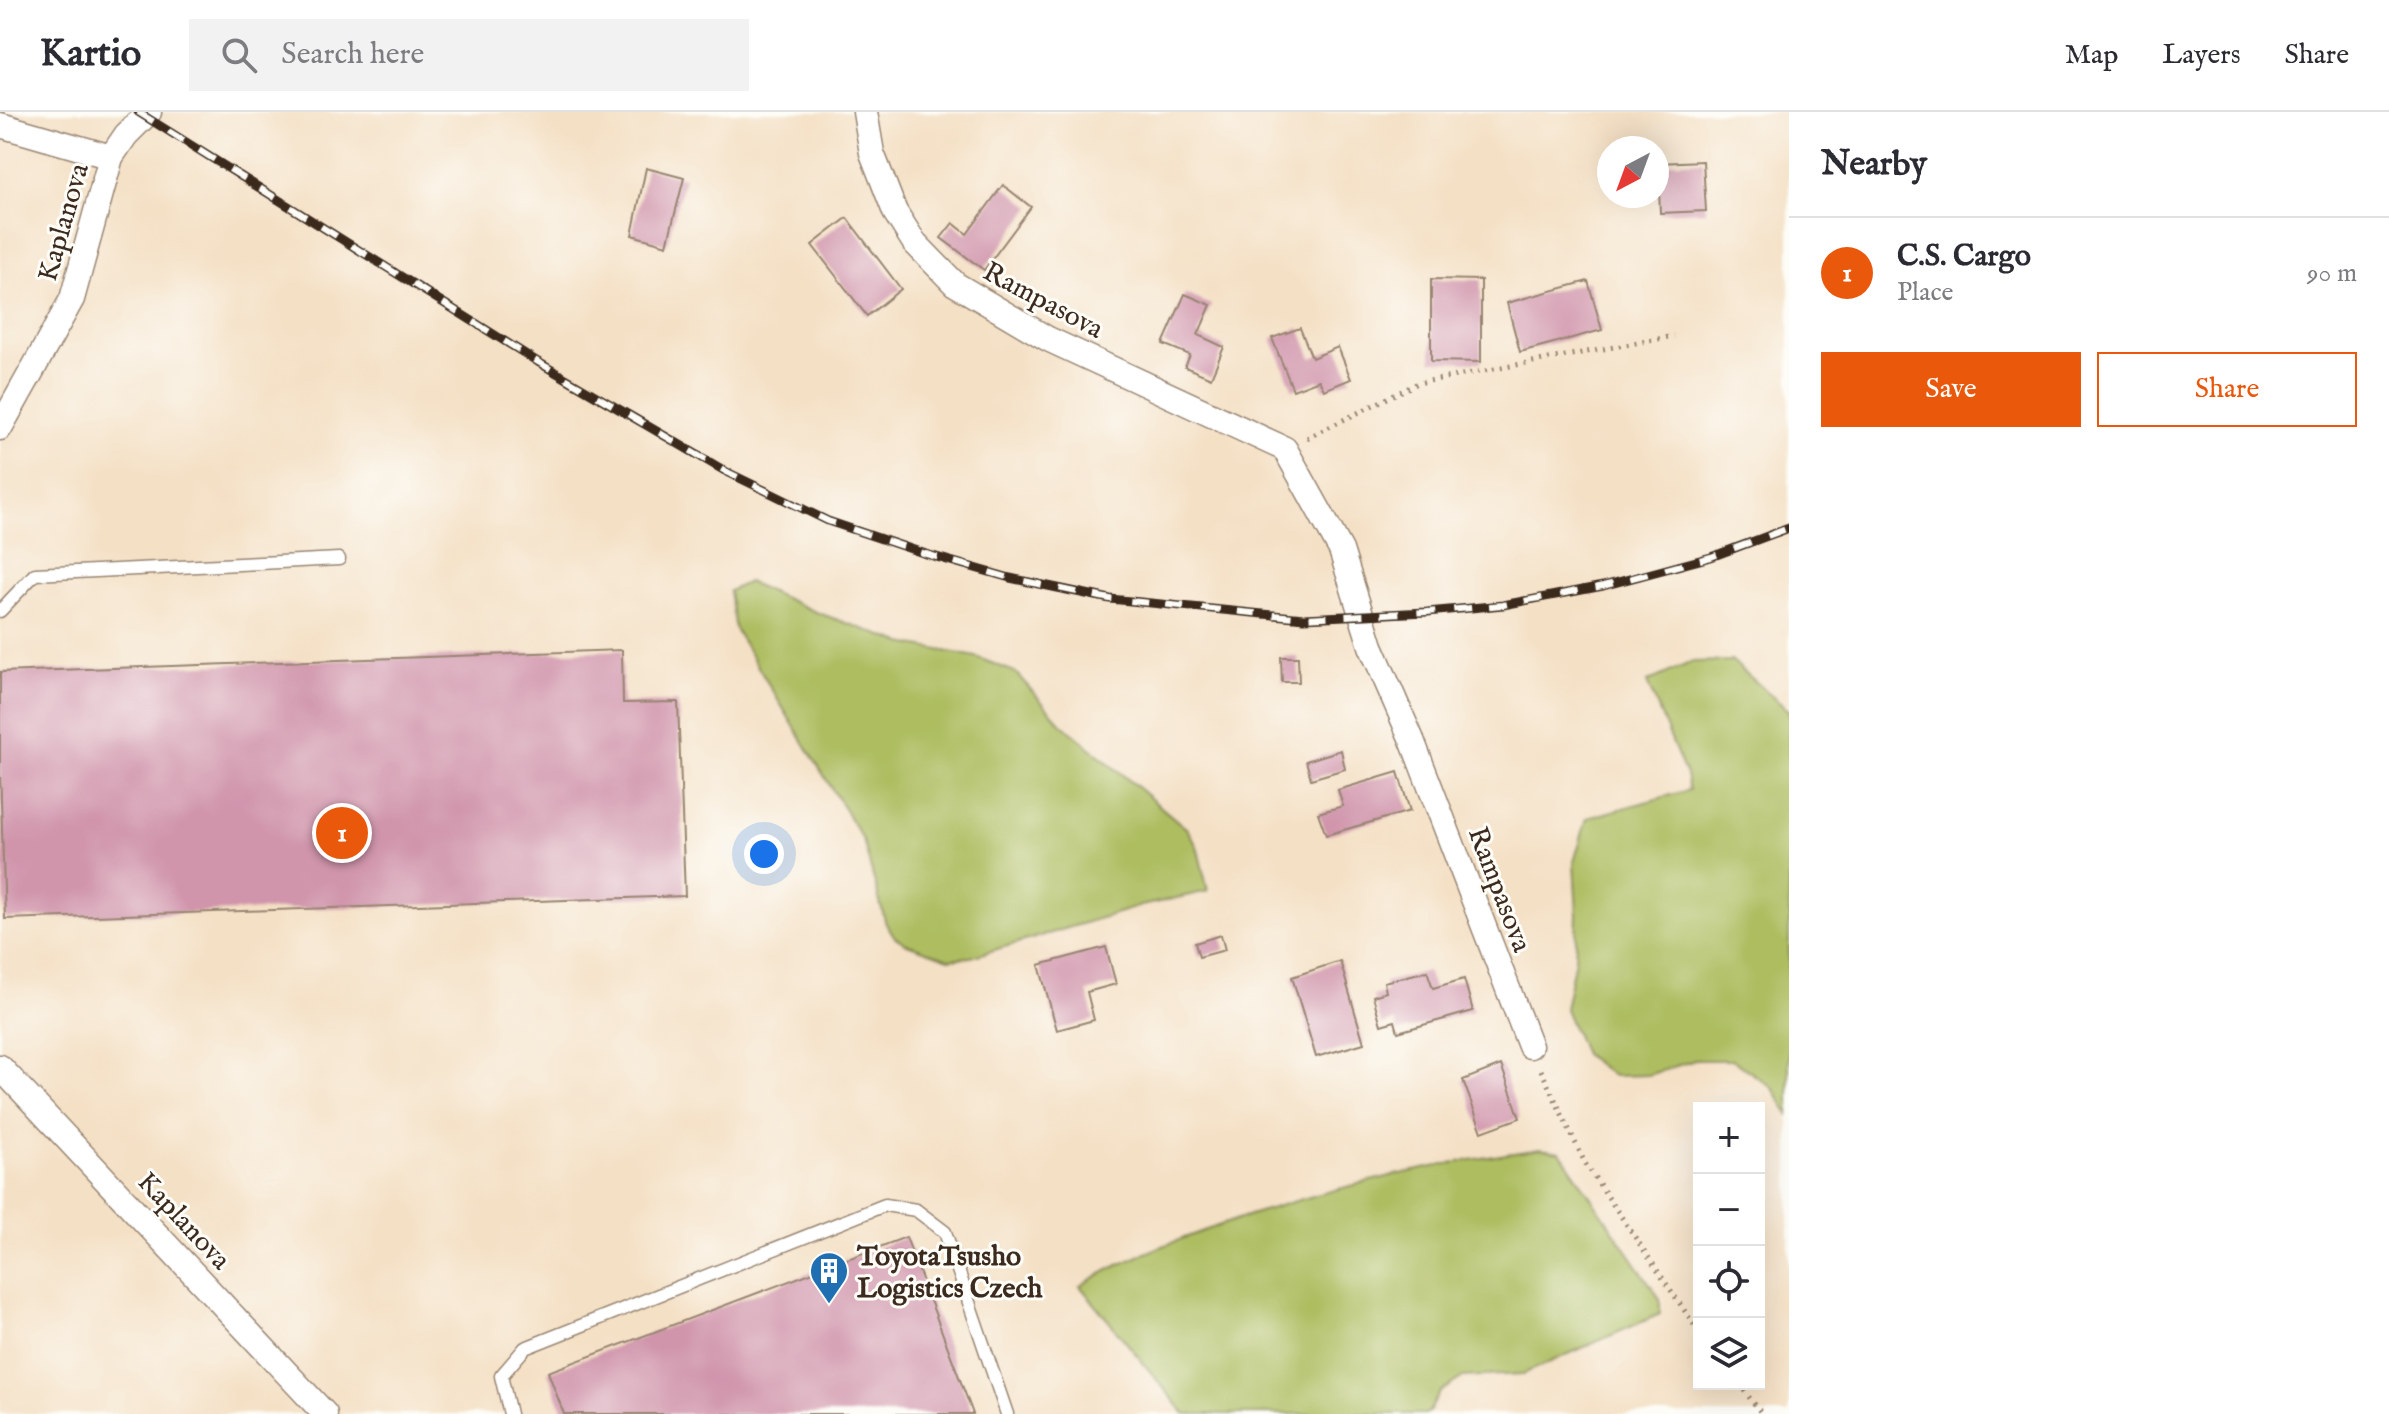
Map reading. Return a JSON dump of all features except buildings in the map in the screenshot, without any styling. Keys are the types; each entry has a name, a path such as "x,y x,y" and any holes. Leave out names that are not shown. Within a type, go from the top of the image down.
{"street":[{"path":"0,125 111,157 126,135 149,112"},
{"name":"Rampasova","path":"865,112 872,153 895,212 914,242 955,284 1048,339 1285,449 1341,550 1371,646 1412,740 1530,1046"},
{"name":"Kaplanova","path":"0,428 72,299 111,157"},
{"name":"Kaplanova","path":"0,1067 325,1414"}],"lane":[{"path":"0,611 35,574 339,559"},
{"path":"510,1414 501,1376 525,1348 885,1205 916,1210 945,1232 1007,1414"}],"path":[{"path":"1285,449 1418,383 1674,336"},
{"path":"1530,1046 1585,1163 1693,1323"},
{"path":"1744,1390 1762,1414"}],"green space":[{"path":"748,582 816,612 902,643 976,657 1015,672 1062,724 1187,829 1197,846 1208,891 1141,906 971,957 949,959 895,937 886,924 863,840 735,629 729,591"},
{"path":"1732,661 1789,711 1789,1114 1772,1087 1733,1060 1695,1060 1648,1075 1613,1076 1584,1054 1565,1009 1575,959 1577,915 1574,862 1587,818 1689,790 1686,775 1647,682 1692,662"},
{"path":"1541,1149 1560,1152 1660,1299 1660,1314 1523,1374 1463,1377 1440,1392 1425,1414 1185,1414 1080,1286 1159,1247 1290,1203 1415,1171"}],"railway":[{"path":"138,112 538,362 725,471 828,521 1010,578 1110,599 1304,618 1427,612 1503,605 1603,586 1711,557 1789,528"}],"place":[{"name":"C.S. Cargo","path":"342,833"},
{"name":"ToyotaTsusho Logistics Czech","path":"829,1305"}]}
